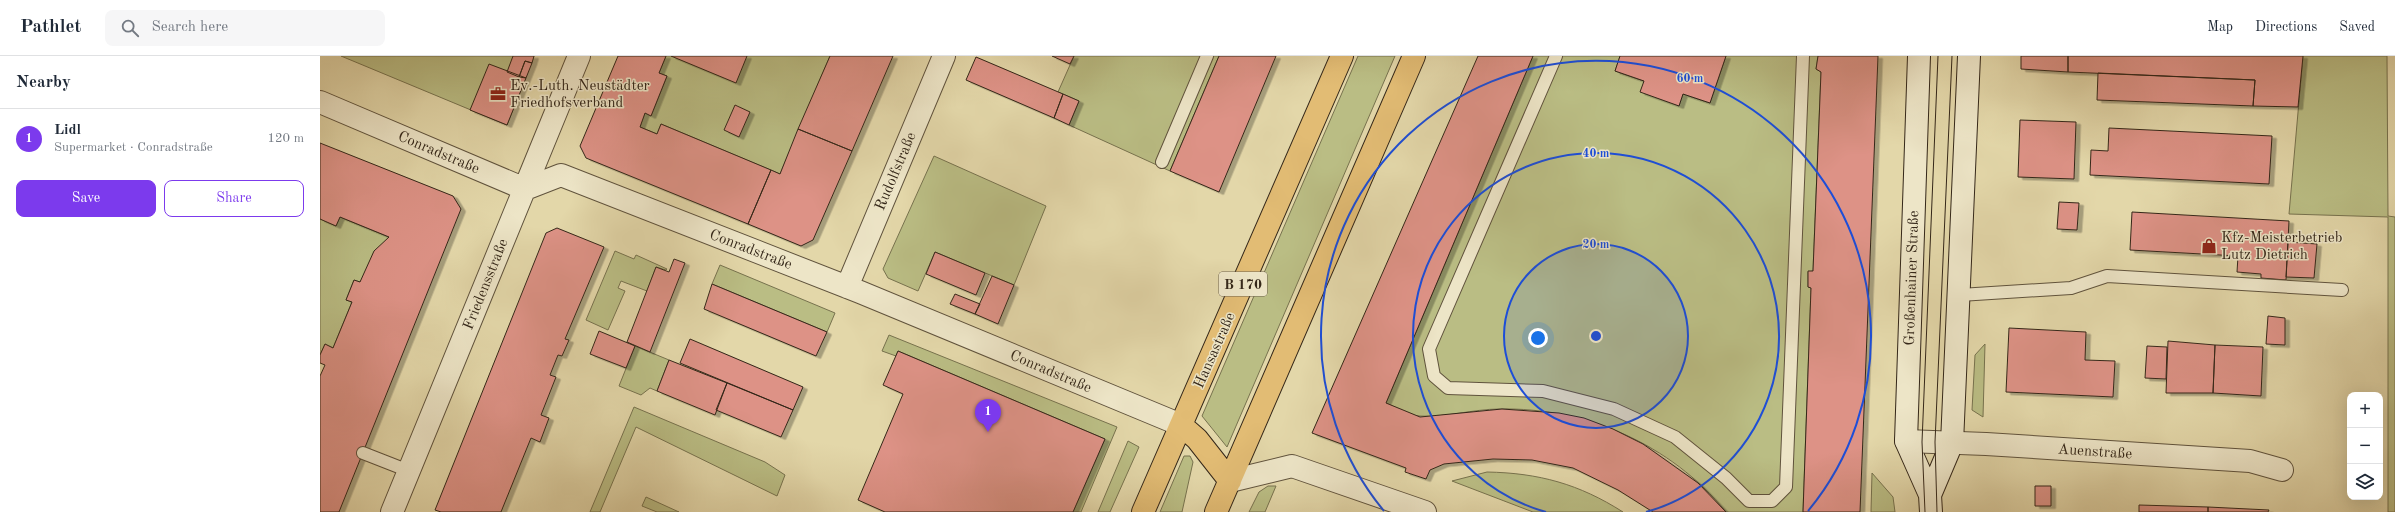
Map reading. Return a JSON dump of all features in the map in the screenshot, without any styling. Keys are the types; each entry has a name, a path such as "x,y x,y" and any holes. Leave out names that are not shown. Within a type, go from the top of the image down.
{"main road":[{"name":"Hansastraße","path":"1143,512 1342,56"},
{"path":"1216,512 1414,56"},
{"path":"1181,425 1197,438 1230,481"}],"street":[{"name":"Friedensstraße","path":"392,512 579,56"},
{"name":"Rudolfstraße","path":"847,287 944,56"},
{"name":"Großenhainer Straße","path":"1919,56 1906,441 1931,504"},
{"name":"Großenhainer Straße","path":"1931,504 1952,443 1960,295 1969,56"},
{"name":"Conradstraße","path":"320,102 524,189 560,176 847,287 1181,425"},
{"name":"Auenstraße","path":"1906,441 2250,461 2282,470"},
{"path":"1230,481 1292,466 1425,512"}],"lane":[{"path":"1162,162 1207,56"},
{"path":"1556,56 1429,349 1434,376 1448,388 1543,391 1614,409 1675,437 1726,478 1749,501 1772,501 1786,487 1803,56"},
{"path":"1960,295 2071,288 2107,276 2342,290"},
{"path":"363,453 409,471"}],"green space":[{"path":"341,56 534,56 507,125"},
{"path":"666,56 830,56 780,174 661,124 657,134 640,127 645,113 651,116 667,76 659,73"},
{"path":"1074,56 1219,56 1170,171 1069,125 1079,101 1058,92"},
{"path":"1358,56 1395,56 1227,447 1202,416"},
{"path":"1533,56 1620,56 1615,71 1644,81 1679,106 1683,94 1710,103 1726,56 1818,56 1816,69 1821,72 1813,271 1808,272 1808,287 1811,288 1803,512 1726,512 1704,488 1679,467 1653,449 1624,434 1594,423 1563,415 1531,410 1489,409 1439,416 1416,416 1386,403"},
{"path":"2303,56 2387,56 2388,216 2395,217 2395,512 2388,512 2388,217 2289,214"},
{"path":"934,156 1046,206 1014,285 935,252 918,291 888,278 883,269"},
{"path":"340,217 389,237 360,282 354,280 346,300 352,302 333,348 325,344 320,355 320,219 336,226"},
{"path":"615,251 634,259 636,255 667,269 656,267 647,291 621,281 618,288 625,291 608,330 586,320"},
{"path":"720,265 835,313 827,332 712,284"},
{"path":"889,335 1117,427 1081,512 1073,512 1105,439 898,351 896,356 882,351"},
{"path":"1985,344 1983,417 1972,410 1975,355"},
{"path":"635,346 669,360 657,391 650,388 641,395 619,386"},
{"path":"634,407 765,462 785,475 777,496 636,427 600,512 590,512"},
{"path":"1128,441 1139,447 1110,512 1098,512"},
{"path":"1184,456 1190,456 1193,462 1182,512 1160,512"},
{"path":"1487,472 1524,475 1558,482 1590,494 1623,512 1533,512 1452,481"},
{"path":"1872,473 1893,497 1895,512 1871,512"},
{"path":"1268,486 1276,486 1265,512 1249,512 1259,492"},
{"path":"646,497 679,512 657,512 642,506"}],"building":[{"path":"513,56 534,56 532,63 525,61 519,77 507,72"},
{"path":"618,56 666,56 659,73 667,76 651,116 645,113 640,127 657,134 661,124 771,170 748,224 586,158 580,146"},
{"path":"671,56 747,56 736,83"},
{"path":"830,56 893,56 852,151 798,129"},
{"path":"1052,56 1074,56 1070,64"},
{"path":"1219,56 1276,56 1219,192 1170,171"},
{"path":"1478,56 1533,56 1386,403 1420,417 1502,409 1559,413 1584,418 1613,429 1643,444 1698,483 1726,512 1653,512 1618,490 1573,468 1532,460 1493,459 1444,464 1430,470 1426,479 1405,472 1406,468 1312,433"},
{"path":"1620,56 1726,56 1710,103 1683,94 1679,106 1640,92 1644,81 1615,71"},
{"path":"1818,56 1878,56 1860,512 1803,512 1811,288 1808,287 1808,271 1813,271 1821,72 1816,69"},
{"path":"2021,56 2068,56 2068,72 2021,69"},
{"path":"2068,56 2303,56 2298,107 2253,106 2255,80 2068,72"},
{"path":"976,57 1063,94 1054,118 966,80"},
{"path":"525,61 532,63 526,78 519,77"},
{"name":"Ev.-Luth. Neustädter Friedhofsverband","path":"489,64 526,78 507,125 470,110"},
{"path":"2098,73 2255,80 2253,106 2097,100"},
{"path":"1063,94 1079,101 1069,125 1054,118"},
{"path":"735,105 750,112 739,137 724,130"},
{"path":"2020,120 2076,122 2074,179 2018,177"},
{"path":"2109,128 2272,136 2269,184 2090,175 2091,150 2108,151"},
{"path":"798,129 852,151 813,240 801,246 748,224 771,170 780,174"},
{"path":"320,143 453,196 461,209 339,512 320,512 320,376 325,365 320,363 320,355 325,344 333,348 352,302 346,300 354,280 360,282 374,251 389,237 340,217 336,226 320,219"},
{"path":"2059,202 2079,203 2077,230 2057,229"},
{"name":"Kfz-Meisterbetrieb Lutz Dietrich","path":"2132,212 2289,221 2286,280 2261,278 2261,274 2237,272 2238,256 2130,250"},
{"path":"557,228 604,247 565,339 569,340 562,356 558,355 550,375 556,377 541,415 549,418 540,442 531,438 501,512 441,512 435,510 546,233"},
{"path":"2288,242 2317,244 2314,278 2286,277"},
{"path":"935,252 985,273 976,295 926,274"},
{"path":"674,259 685,263 650,352 627,342 656,267 669,272"},
{"path":"992,276 1014,285 998,324 975,314"},
{"path":"712,284 827,332 816,356 704,309"},
{"path":"955,294 980,304 975,314 950,304"},
{"path":"2268,316 2285,318 2285,345 2266,344"},
{"path":"2009,328 2086,332 2085,360 2115,361 2113,397 2006,392"},
{"path":"599,331 635,346 626,368 590,354"},
{"path":"690,339 803,387 793,410 680,363"},
{"path":"2168,341 2215,345 2213,393 2166,393"},
{"path":"2215,345 2263,347 2261,396 2213,393"},
{"path":"2147,346 2167,347 2166,379 2145,378"},
{"path":"898,351 1105,439 1073,512 885,512 858,500 903,394 883,385"},
{"path":"669,360 727,383 715,415 657,391"},
{"path":"727,383 793,410 781,437 716,410"},
{"path":"2035,486 2051,486 2051,506 2035,506"},
{"path":"2139,505 2208,507 2208,512 2139,512"},
{"path":"2208,507 2269,510 2268,512 2208,512"}],"tram line":[{"path":"1925,512 1922,442 1938,56"},
{"path":"1937,512 1935,442 1952,56"}],"place":[{"name":"Ev.-Luth. Neustädter Friedhofsverband","path":"498,94"},
{"name":"Kfz-Meisterbetrieb Lutz Dietrich","path":"2209,246"},
{"name":"Lidl","path":"988,432"}]}
